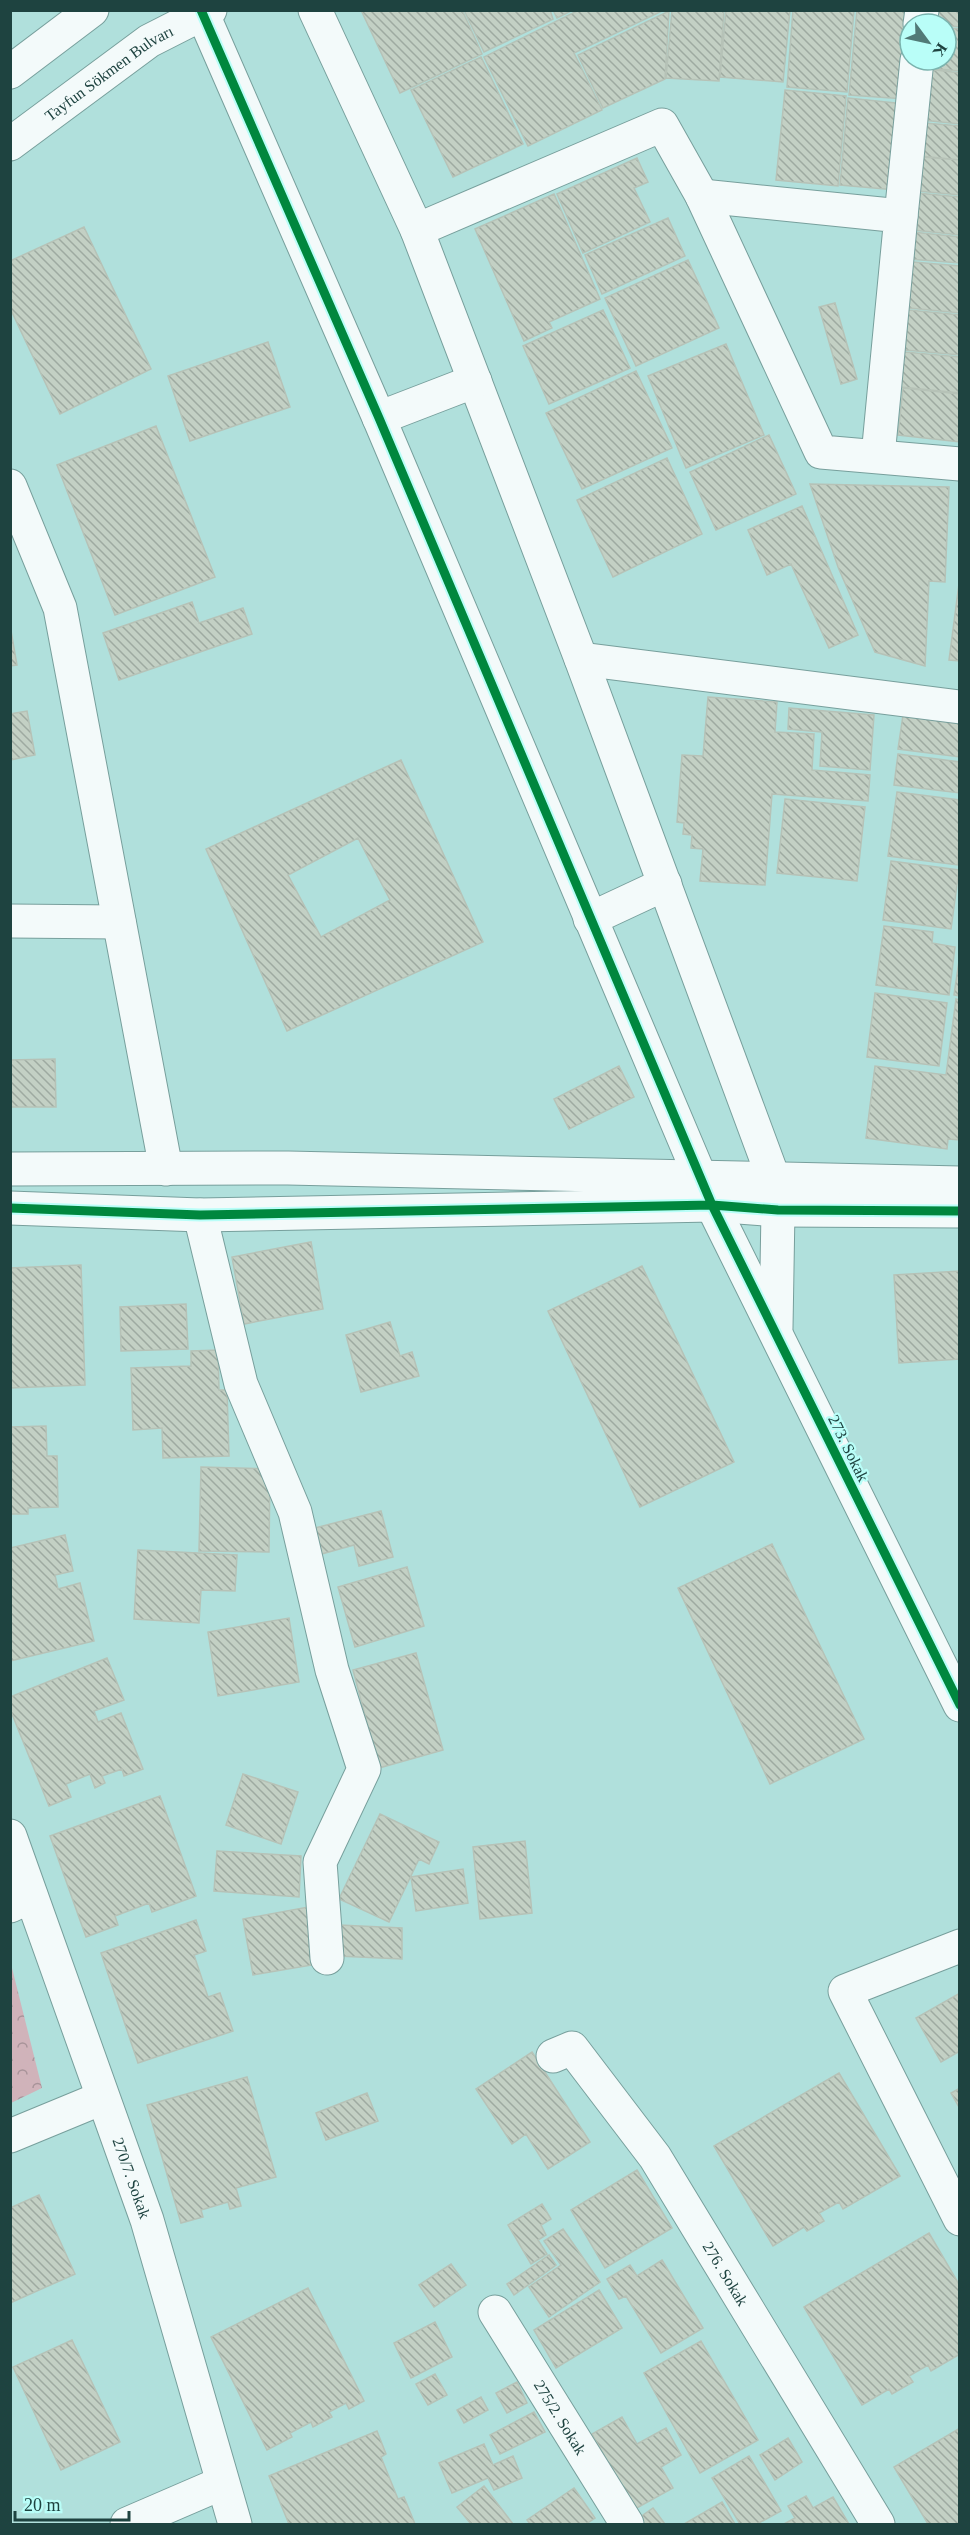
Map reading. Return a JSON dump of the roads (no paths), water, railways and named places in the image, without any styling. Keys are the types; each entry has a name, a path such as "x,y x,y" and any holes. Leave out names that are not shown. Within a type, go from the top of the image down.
{"street":[{"path":"10,72 92,10"},
{"name":"273. Sokak","path":"315,10 417,230 581,659 773,1177 778,1210 776,1332"},
{"name":"273. Sokak","path":"205,12 706,1192 960,1705"},
{"name":"Tayfun Sökmen Bulvarı","path":"10,144 149,41 205,12"},
{"path":"878,456 916,72"},
{"path":"417,230 662,125 702,196 821,452 960,465"},
{"path":"702,196 901,216"},
{"path":"379,418 475,381"},
{"path":"10,486 60,608 166,1169"},
{"path":"581,659 960,707"},
{"path":"590,918 665,884"},
{"path":"10,921 119,922"},
{"path":"10,1169 288,1168 706,1192 778,1210 960,1211"},
{"path":"10,1208 200,1215 706,1192 773,1177 960,1183"},
{"path":"200,1215 241,1384 295,1512 332,1670 364,1769 320,1862 327,1958"},
{"name":"270/7. Sokak","path":"10,1836 21,1901 102,2098 147,2220 235,2524"},
{"path":"960,1946 845,1991 960,2219"},
{"name":"276. Sokak","path":"553,2056 572,2048 655,2157 878,2524"},
{"path":"10,2136 102,2098"},
{"name":"275/2. Sokak","path":"495,2312 627,2524"},
{"path":"126,2524 222,2483"}]}
